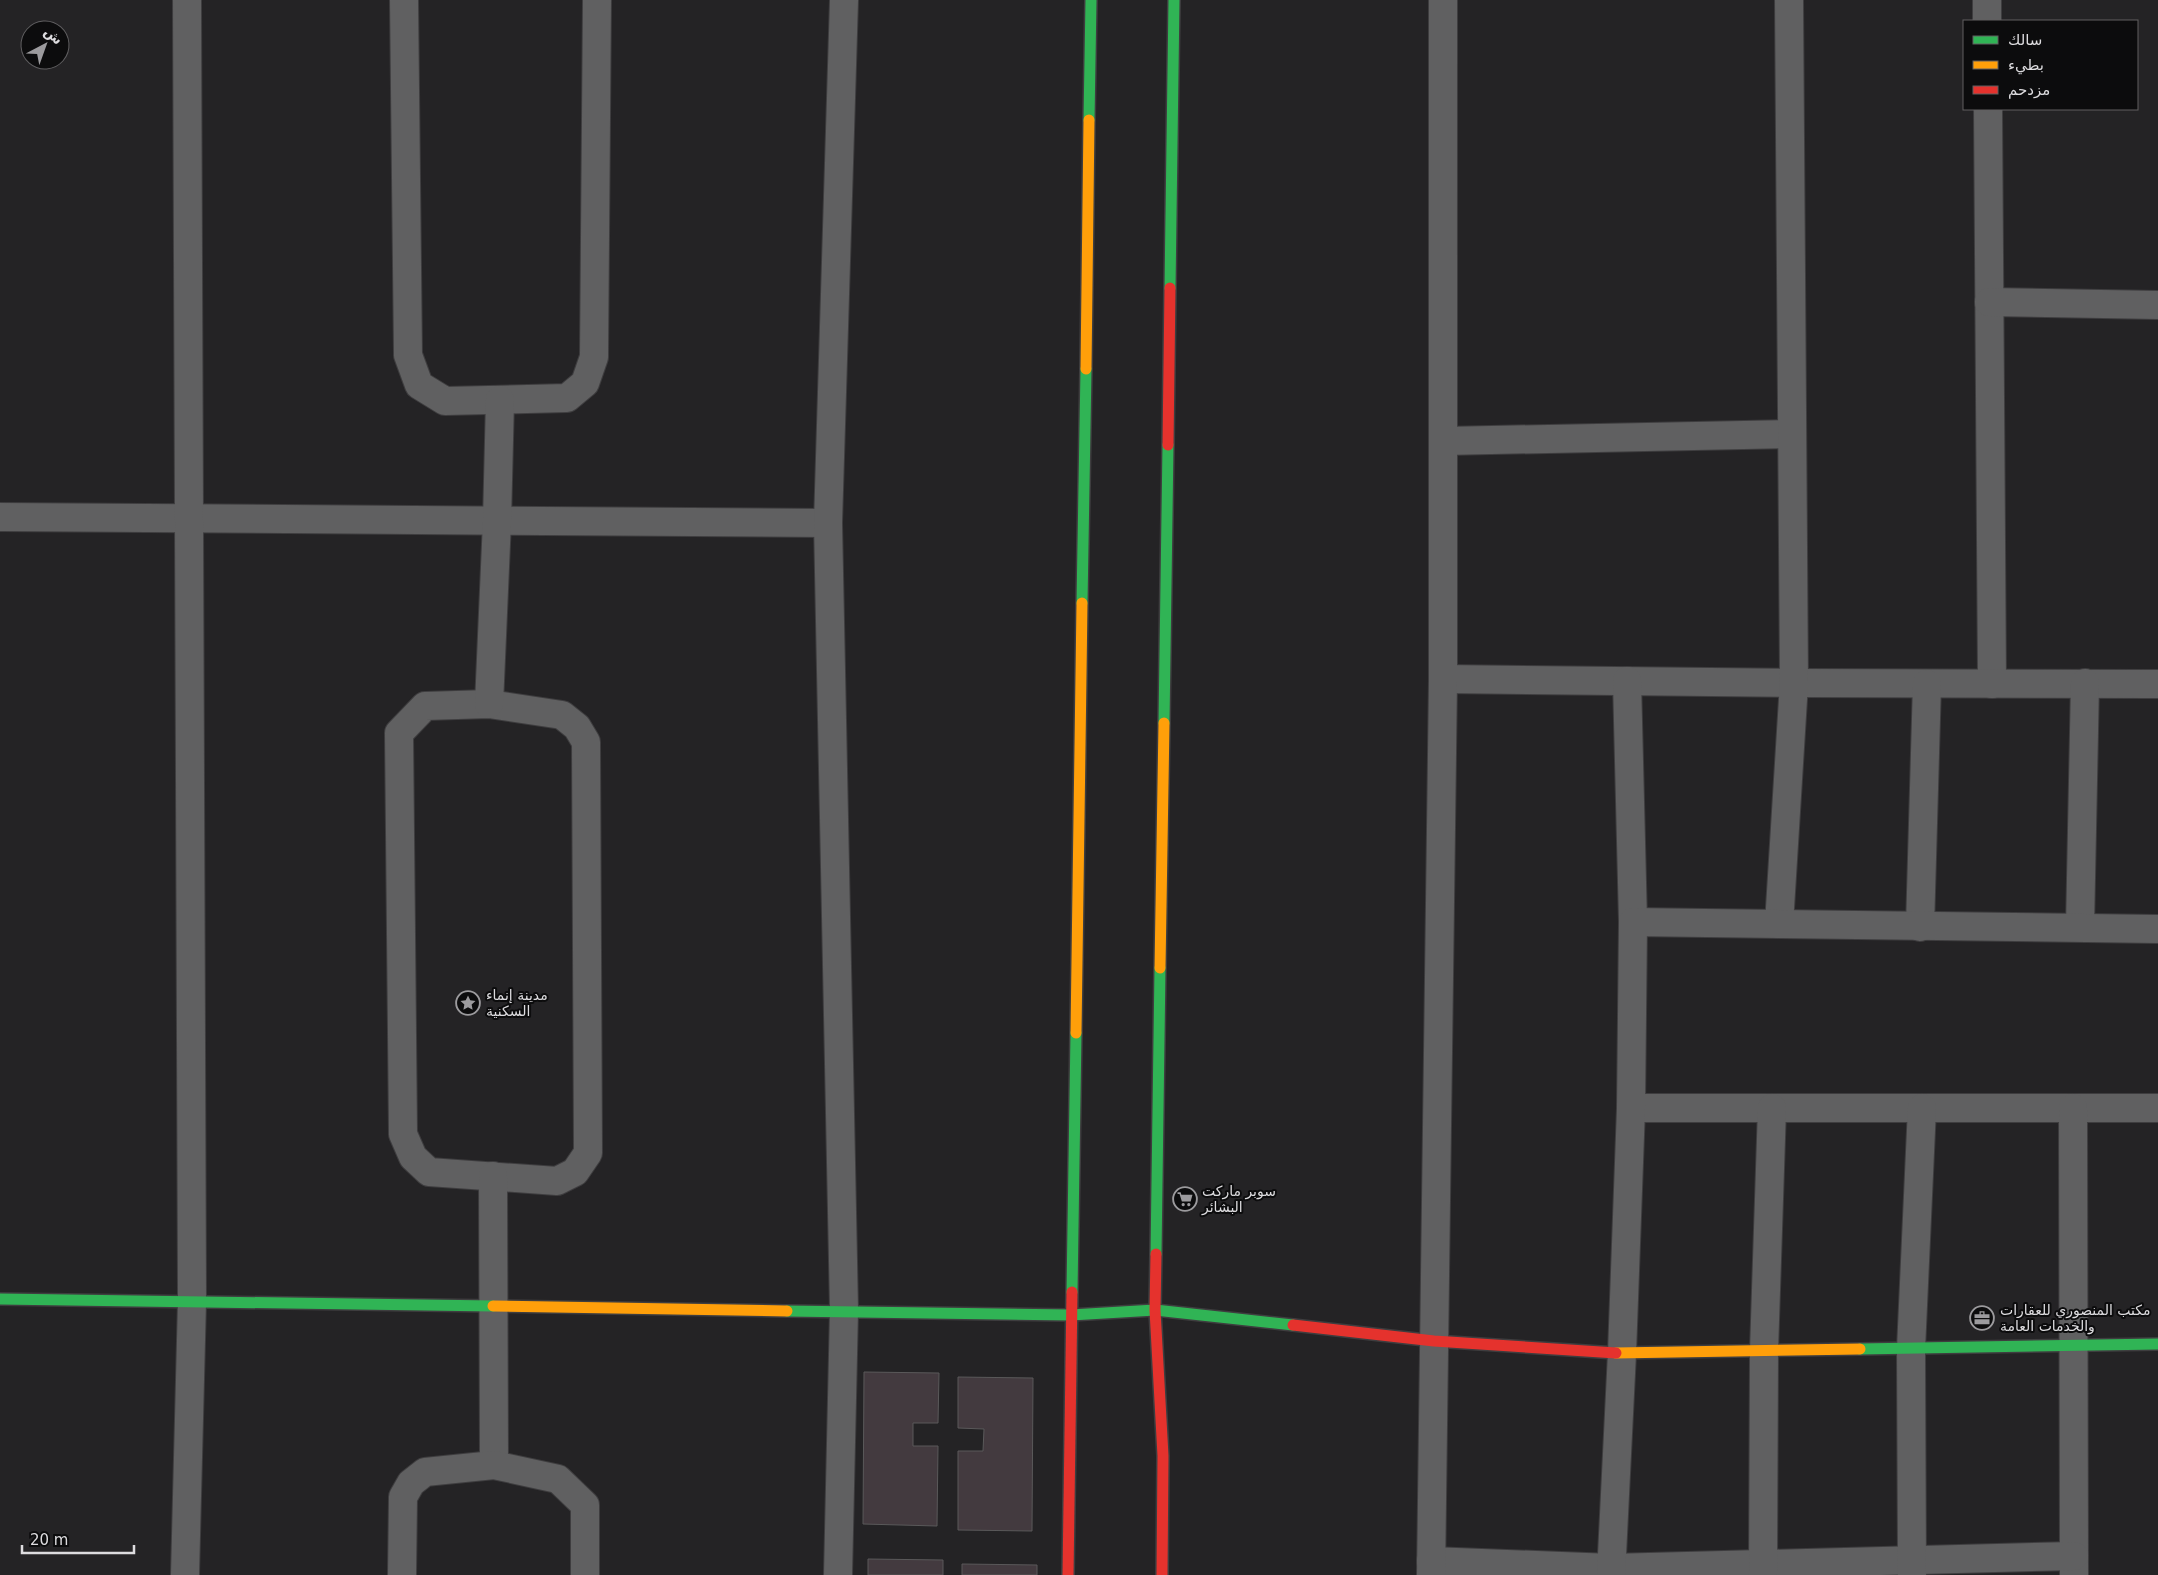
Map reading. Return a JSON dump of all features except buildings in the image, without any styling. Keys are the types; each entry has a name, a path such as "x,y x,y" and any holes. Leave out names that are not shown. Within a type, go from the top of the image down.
{"street":[{"path":"185,1575 192,1300 187,0"},
{"path":"404,0 408,356 419,385 446,401 567,398 585,383 594,357 597,0"},
{"path":"838,1575 844,1310 828,523 844,0"},
{"path":"1068,1575 1091,0"},
{"path":"1162,1575 1163,1456 1155,1310 1174,0"},
{"path":"1444,0 1443,679 1431,1568 1611,1571 2074,1566 2073,1108"},
{"path":"1779,924 1794,683 1789,0"},
{"path":"1987,0 1987,20"},
{"path":"1988,110 1992,684"},
{"path":"1989,302 2158,305"},
{"path":"488,704 498,521 500,400"},
{"path":"1444,442 1792,434"},
{"path":"0,518 828,523"},
{"path":"1443,679 1927,684 2158,684"},
{"path":"1611,1571 1622,1354 1631,1108 1633,922 1627,681"},
{"path":"2080,927 2085,683"},
{"path":"1920,927 1927,684"},
{"path":"488,704 562,715 577,727 586,742 588,1153 575,1172 557,1181 430,1172 413,1157 403,1134 400,733 425,706 488,704"},
{"path":"1633,922 2158,929"},
{"path":"1631,1108 2158,1108"},
{"path":"1763,1569 1764,1351 1772,1108"},
{"path":"1912,1568 1911,1349 1922,1108"},
{"path":"493,1176 494,1465"},
{"path":"0,1299 192,1300 1071,1315 1155,1310 1434,1342 1622,1354 2158,1344"},
{"path":"402,1575 403,1497 411,1483 425,1472 494,1465 558,1479 585,1506 585,1575"}],"traffic: fast":[{"path":"1089,120 1091,0"},
{"path":"1170,288 1174,0"},
{"path":"1082,603 1086,369"},
{"path":"1164,723 1168,445"},
{"path":"1156,1254 1160,968"},
{"path":"1072,1292 1076,1033"},
{"path":"0,1299 493,1306"},
{"path":"787,1311 1071,1315 1155,1310 1293,1325"},
{"path":"1860,1349 2158,1344"}],"traffic: slow":[{"path":"1086,369 1089,120"},
{"path":"1076,1033 1082,603"},
{"path":"1160,968 1164,723"},
{"path":"493,1306 787,1311"},
{"path":"1616,1353 1860,1349"}],"traffic: jam":[{"path":"1168,445 1170,288"},
{"path":"1156,1254 1155,1310 1163,1456 1162,1575"},
{"path":"1068,1575 1072,1292"},
{"path":"1293,1325 1434,1341 1616,1353"}],"place":[{"name":"مدينة إنماء السكنية","path":"468,1003"},
{"name":"سوبر ماركت البشائر","path":"1185,1199"},
{"name":"مكتب المنصوري للعقارات والخدمات العامة","path":"1982,1318"}]}
